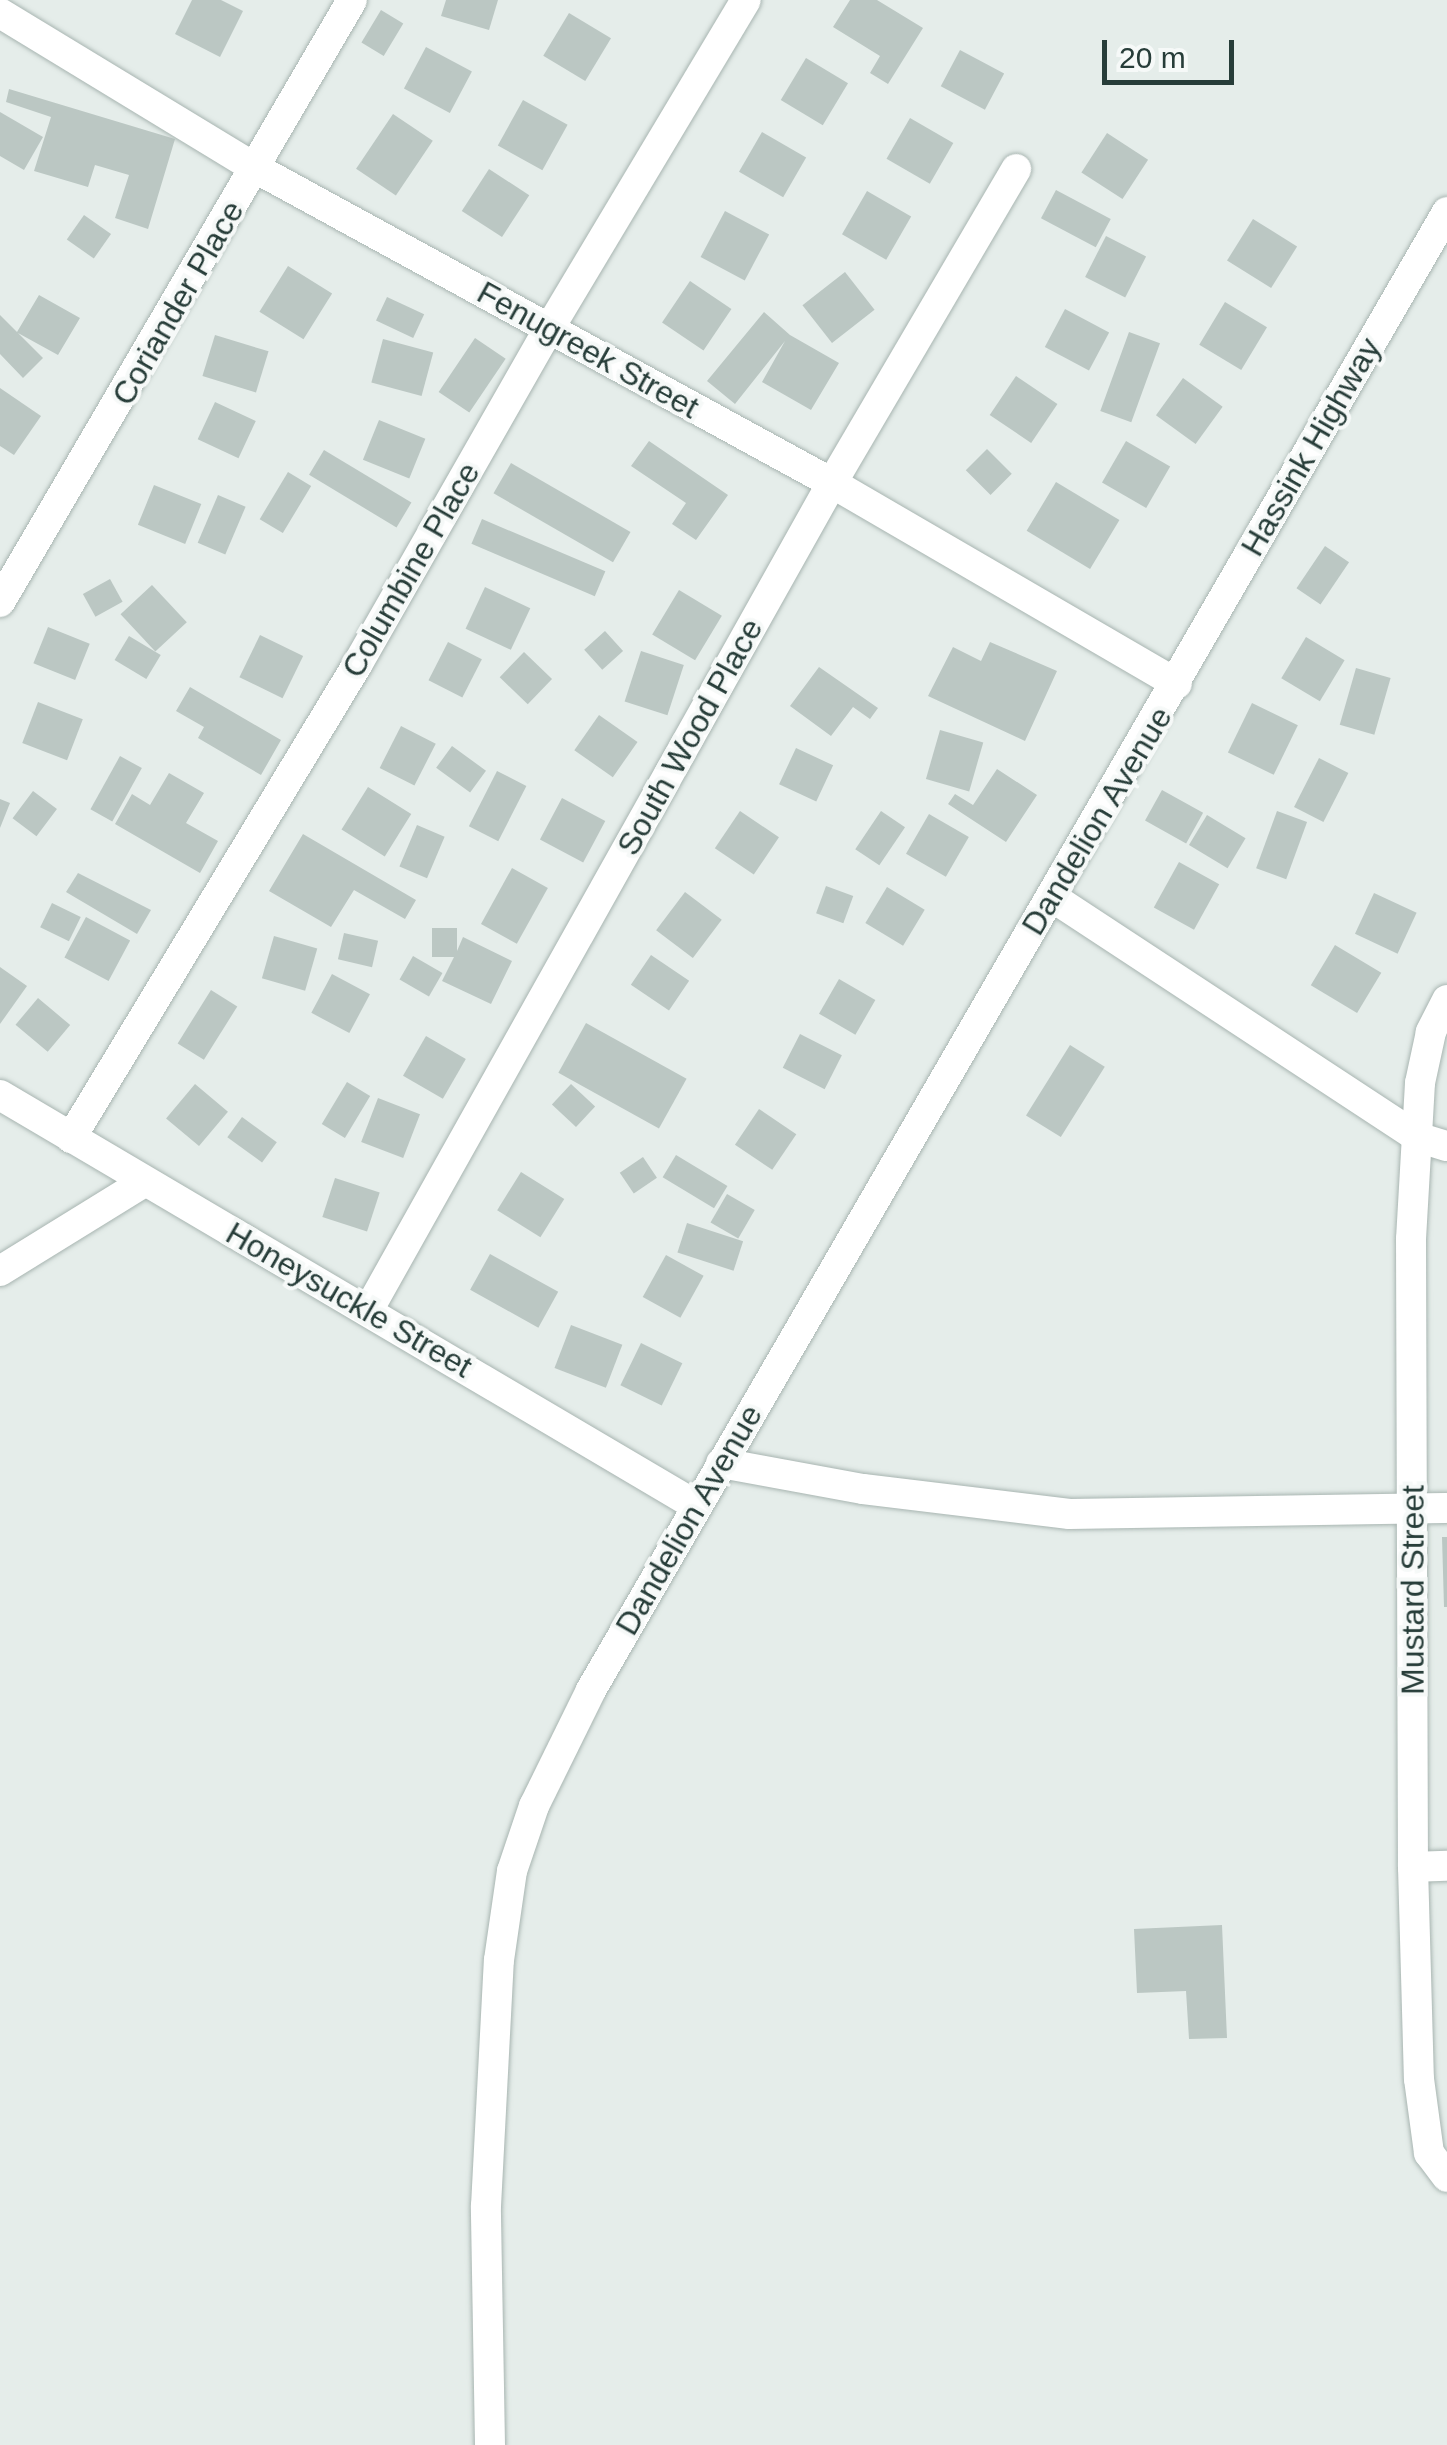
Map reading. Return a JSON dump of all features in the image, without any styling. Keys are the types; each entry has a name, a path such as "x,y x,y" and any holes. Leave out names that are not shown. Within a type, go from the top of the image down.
{"street":[{"name":"Coriander Place","path":"0,602 257,169 352,0"},
{"name":"Columbine Place","path":"72,1138 357,665 550,328 746,0"},
{"name":"Fenugreek Street","path":"0,13 257,169 832,483 1178,684"},
{"name":"South Wood Place","path":"369,1310 832,483 1016,169"},
{"name":"Hassink Highway","path":"1178,684 1447,212"},
{"name":"Dandelion Avenue","path":"490,2445 486,2206 500,1960 512,1871 534,1806 591,1690 1178,684"},
{"path":"1052,898 1417,1137 1447,1146"},
{"name":"Mustard Street","path":"1447,1000 1431,1032 1420,1083 1411,1239 1413,1866 1423,2126 1429,2153 1447,2177"},
{"name":"Honeysuckle Street","path":"0,1095 697,1506"},
{"path":"0,1272 144,1182"},
{"path":"721,1464 902,1494 1069,1514 1447,1508"},
{"path":"1413,1866 1447,1866"}],"building":[{"path":"192,0 221,0 243,11 220,57 175,34"},
{"path":"446,0 498,0 489,30 441,16"},
{"path":"850,0 877,0 923,28 888,84 870,73 880,56 833,27"},
{"path":"381,10 403,23 384,56 361,43"},
{"path":"569,13 611,38 585,81 543,56"},
{"path":"426,47 472,71 450,113 404,88"},
{"path":"960,50 1004,73 985,110 941,86"},
{"path":"806,58 848,83 823,125 781,100"},
{"path":"9,89 175,139 148,229 115,218 129,175 95,165 88,187 34,171 51,117 6,102"},
{"path":"523,100 568,125 542,170 498,145"},
{"path":"0,112 43,137 24,170 0,156"},
{"path":"393,114 433,141 396,196 356,169"},
{"path":"910,118 953,143 930,184 886,159"},
{"path":"762,132 806,158 783,197 739,172"},
{"path":"1107,133 1148,160 1122,199 1081,172"},
{"path":"489,169 529,195 502,237 462,211"},
{"path":"1056,190 1111,219 1096,247 1041,218"},
{"path":"867,191 911,216 886,260 842,234"},
{"path":"725,211 769,234 745,280 701,257"},
{"path":"84,215 111,234 94,259 67,240"},
{"path":"1253,219 1297,247 1271,288 1227,261"},
{"path":"1106,236 1146,256 1125,297 1085,277"},
{"path":"288,266 332,294 303,339 259,312"},
{"path":"845,272 875,310 832,343 802,305"},
{"path":"690,281 731,309 703,350 662,322"},
{"path":"39,295 80,318 58,355 18,333 43,358 23,378 0,354 0,315 17,332"},
{"path":"387,297 424,314 413,338 376,321"},
{"path":"1225,302 1267,327 1241,370 1199,345"},
{"path":"1065,309 1109,332 1089,370 1045,347"},
{"path":"764,312 790,335 839,363 811,410 762,382 785,341 735,404 707,381"},
{"path":"1129,332 1160,343 1131,422 1100,411"},
{"path":"215,335 269,351 256,392 202,376"},
{"path":"475,338 506,359 469,413 439,392"},
{"path":"383,339 433,352 422,396 371,382"},
{"path":"1016,376 1057,404 1031,443 990,415"},
{"path":"1183,378 1223,407 1196,444 1156,415"},
{"path":"0,388 41,416 14,455 0,446"},
{"path":"215,402 256,421 238,458 198,439"},
{"path":"379,420 425,439 409,479 363,460"},
{"path":"649,441 728,495 696,540 672,524 686,503 631,466"},
{"path":"1126,441 1170,467 1146,508 1102,483"},
{"path":"987,449 1012,474 991,495 966,470"},
{"path":"324,450 411,503 396,527 309,475"},
{"path":"511,463 631,532 613,562 494,493"},
{"path":"288,472 311,486 283,533 260,519"},
{"path":"1056,482 1119,520 1090,569 1027,531"},
{"path":"154,485 201,504 185,544 138,525"},
{"path":"218,495 246,507 225,555 198,543"},
{"path":"482,519 605,571 595,596 471,544"},
{"path":"1325,546 1349,562 1321,604 1296,588"},
{"path":"110,579 123,602 95,617 83,594"},
{"path":"152,585 187,622 155,652 121,614"},
{"path":"485,587 530,608 511,650 466,629"},
{"path":"679,590 722,616 695,660 652,635"},
{"path":"48,627 90,644 75,680 33,663"},
{"path":"605,631 623,651 602,670 584,650"},
{"path":"260,635 303,656 283,698 239,677"},
{"path":"129,636 161,655 146,679 115,660"},
{"path":"1306,637 1345,660 1320,701 1281,678"},
{"path":"448,642 482,659 462,698 428,680"},
{"path":"990,642 1057,671 1025,741 928,696 953,647 981,661"},
{"path":"641,651 684,665 667,715 625,701"},
{"path":"524,652 552,679 528,704 500,677"},
{"path":"819,667 878,708 870,719 853,707 831,736 790,706"},
{"path":"1356,668 1391,678 1374,735 1340,725"},
{"path":"190,687 281,740 261,775 198,738 204,727 176,711"},
{"path":"38,702 83,719 67,760 22,743"},
{"path":"1252,703 1298,725 1274,775 1228,752"},
{"path":"599,715 638,742 613,777 574,750"},
{"path":"401,726 436,744 414,786 380,768"},
{"path":"940,730 983,742 969,791 926,779"},
{"path":"452,746 486,771 470,793 436,768"},
{"path":"796,748 833,765 816,802 779,784"},
{"path":"120,756 142,768 112,821 90,809"},
{"path":"1319,758 1348,773 1323,822 1294,807"},
{"path":"997,769 1037,795 1006,842 948,804 955,794 973,805"},
{"path":"497,771 526,786 498,841 469,826"},
{"path":"169,773 204,793 186,823 218,841 200,873 115,824 132,794 150,805"},
{"path":"368,787 411,814 385,856 342,829"},
{"path":"1162,790 1203,813 1186,843 1145,821"},
{"path":"33,791 57,809 36,836 13,818"},
{"path":"562,798 605,821 583,863 540,839"},
{"path":"0,799 10,803 0,828"},
{"path":"740,811 779,837 754,875 715,848"},
{"path":"881,811 905,827 879,865 855,849"},
{"path":"1277,811 1307,822 1286,879 1256,868"},
{"path":"929,814 969,837 946,877 906,854"},
{"path":"1207,815 1246,838 1228,868 1189,845"},
{"path":"417,825 445,837 427,878 399,866"},
{"path":"303,834 416,900 405,919 354,890 331,927 269,891"},
{"path":"1179,862 1219,884 1194,930 1154,907"},
{"path":"512,868 548,888 517,944 481,924"},
{"path":"78,873 151,910 137,934 66,892"},
{"path":"826,886 853,896 843,923 816,913"},
{"path":"887,887 925,910 903,946 865,923"},
{"path":"685,892 722,920 693,958 656,930"},
{"path":"1374,893 1417,913 1398,954 1355,934"},
{"path":"52,903 81,917 69,941 40,927"},
{"path":"86,917 130,940 109,981 64,958"},
{"path":"432,928 457,928 457,951 463,937 512,961 491,1004 442,981 454,957 432,957"},
{"path":"344,933 378,941 372,967 338,959"},
{"path":"274,936 317,948 305,991 262,978"},
{"path":"1335,945 1381,973 1357,1013 1311,985"},
{"path":"651,955 689,981 669,1011 631,985"},
{"path":"413,956 442,973 429,996 400,979"},
{"path":"0,967 27,986 0,1024"},
{"path":"332,974 370,994 349,1033 311,1013"},
{"path":"839,979 875,1000 855,1035 819,1014"},
{"path":"211,990 237,1006 204,1060 178,1043"},
{"path":"38,998 70,1025 48,1052 16,1025"},
{"path":"586,1023 687,1079 659,1129 558,1073"},
{"path":"800,1034 842,1055 825,1089 783,1068"},
{"path":"426,1036 466,1059 443,1099 403,1076"},
{"path":"1070,1045 1105,1067 1061,1137 1026,1115"},
{"path":"347,1082 370,1096 345,1138 322,1124"},
{"path":"195,1084 228,1112 199,1146 166,1118"},
{"path":"571,1084 595,1107 576,1127 552,1104"},
{"path":"378,1098 420,1114 403,1158 361,1142"},
{"path":"759,1109 796,1134 772,1170 735,1145"},
{"path":"242,1117 277,1142 262,1163 227,1137"},
{"path":"676,1155 727,1186 714,1208 663,1177"},
{"path":"643,1157 657,1178 634,1193 620,1173"},
{"path":"521,1172 564,1199 540,1237 497,1210"},
{"path":"335,1178 380,1193 367,1232 322,1217"},
{"path":"727,1194 755,1210 738,1239 710,1223"},
{"path":"687,1223 743,1241 734,1271 677,1252"},
{"path":"490,1254 558,1292 538,1328 470,1290"},
{"path":"666,1255 704,1276 680,1318 643,1297"},
{"path":"571,1325 622,1345 606,1388 555,1368"},
{"path":"641,1343 682,1363 662,1405 620,1385"},
{"path":"1442,1537 1447,1537 1447,1607 1444,1607"},
{"path":"1222,1925 1227,2038 1189,2039 1186,1991 1137,1993 1134,1929"}]}
